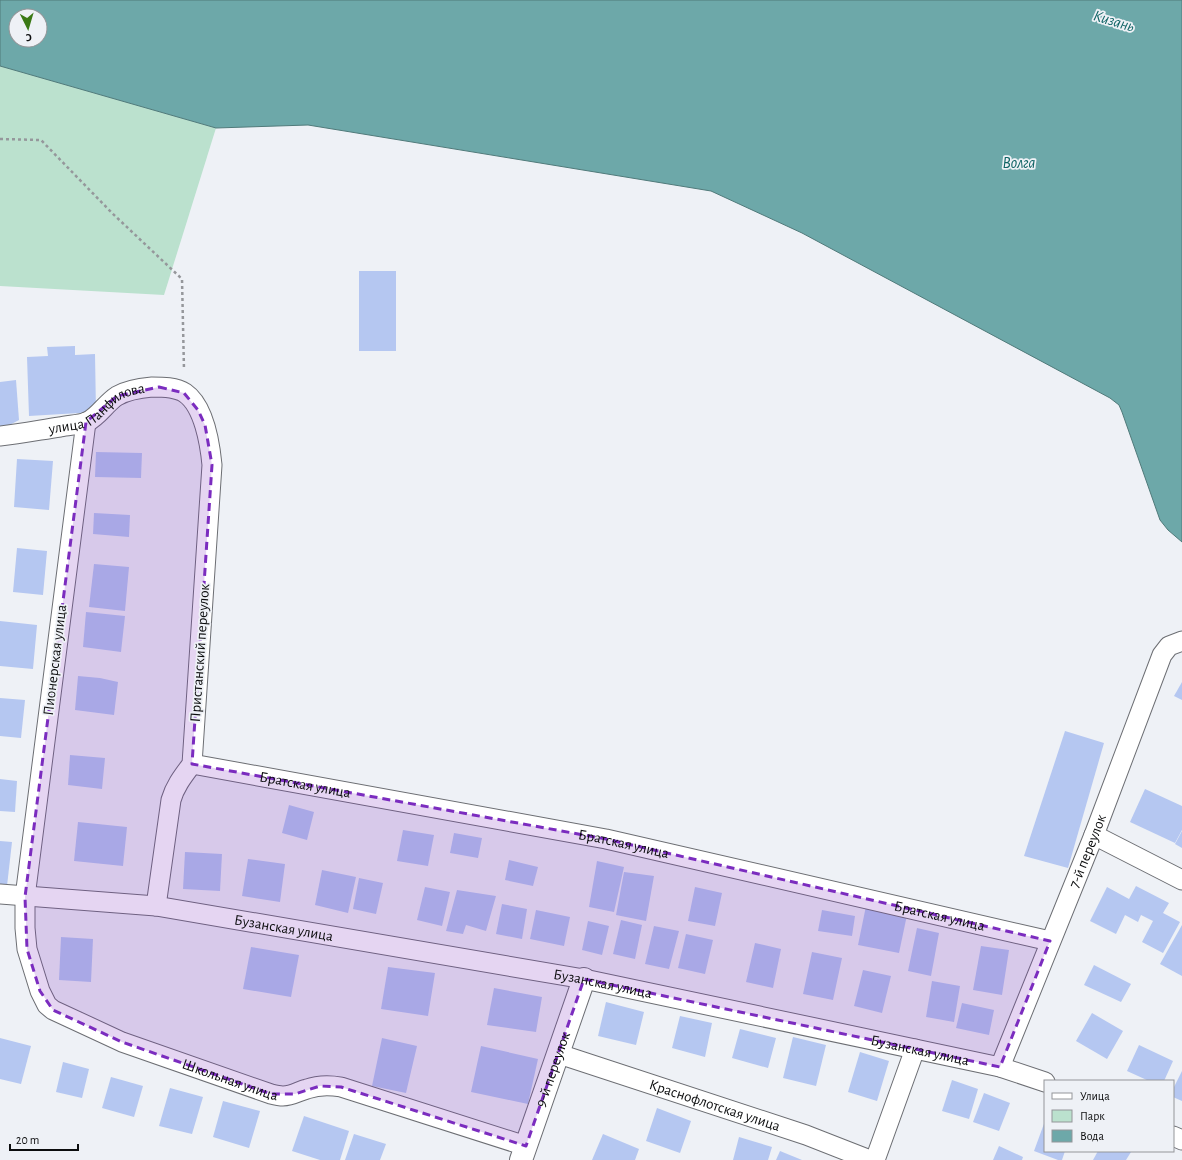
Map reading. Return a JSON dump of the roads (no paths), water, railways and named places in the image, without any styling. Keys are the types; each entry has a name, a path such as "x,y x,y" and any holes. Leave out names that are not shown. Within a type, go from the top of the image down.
{"street":[{"name":"улица Панфилова","path":"0,436 86,422 98,414 104,406 117,396 126,392 144,388 159,387 176,390 187,395"},
{"name":"Пристанский переулок","path":"187,395 198,410 205,425 210,446 212,465 192,764"},
{"name":"Пионерская улица","path":"25,897 86,422"},
{"name":"7-й переулок","path":"1000,1067 1094,835 1162,655 1169,646 1180,641"},
{"path":"0,894 156,906 171,800 179,780 192,764"},
{"name":"Братская улица","path":"192,764 606,839 1050,941"},
{"path":"1094,835 1182,880"},
{"name":"Школьная улица","path":"25,897 25,928 27,949 31,963 40,991 53,1010 59,1014 122,1042 271,1094 282,1096 295,1094 320,1086 336,1086 524,1153"},
{"name":"Бузанская улица","path":"156,906 584,979 1000,1067 1044,1082"},
{"name":"9-й переулок","path":"524,1153 584,979"},
{"path":"875,1160 915,1049"},
{"name":"Краснофлотская улица","path":"559,1054 806,1135 870,1160"}],"water":[{"name":"Волга","path":"0,0 1182,0 1182,542 1168,530 1160,520 1122,412 1119,405 1110,398 802,233 711,191 308,125 216,128 0,66"}],"water label":[{"name":"Кизань","path":"1114,21"}]}
